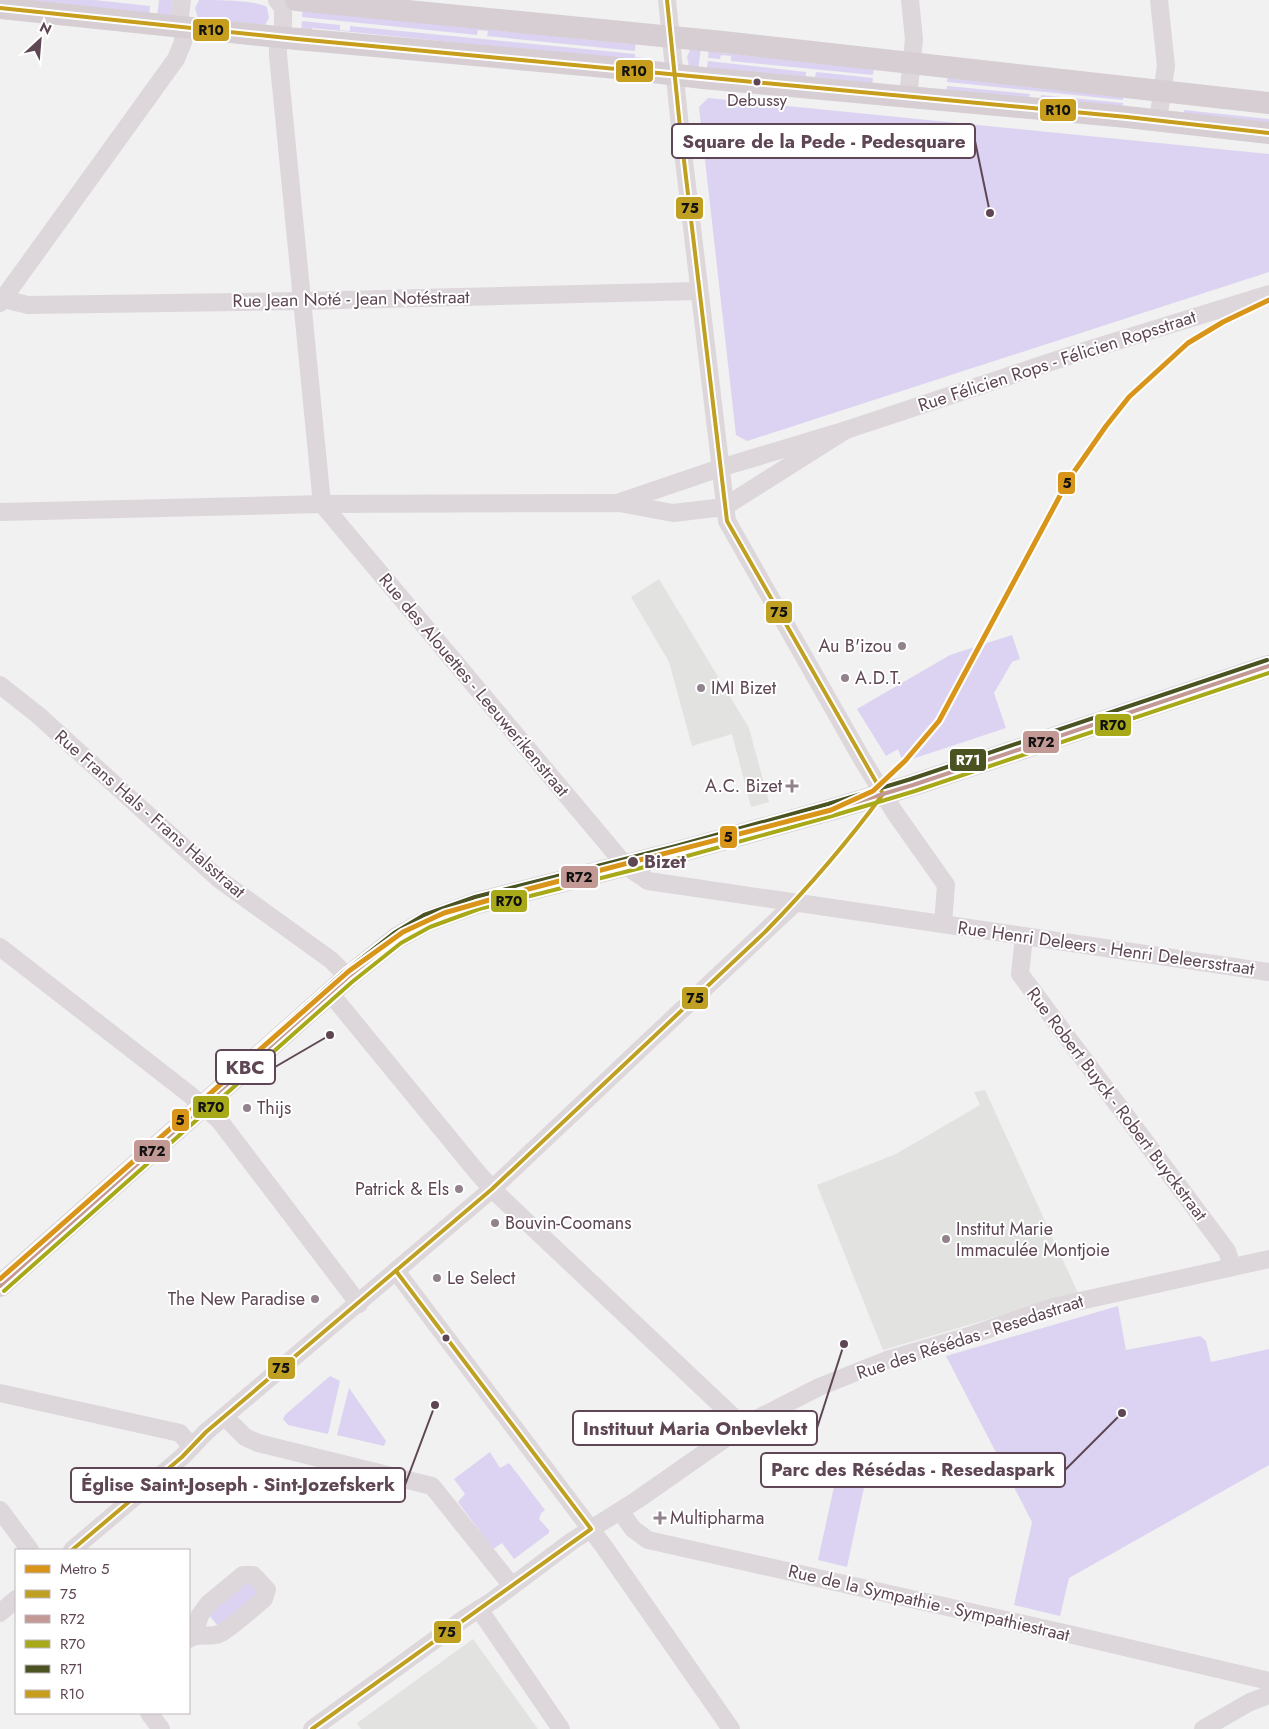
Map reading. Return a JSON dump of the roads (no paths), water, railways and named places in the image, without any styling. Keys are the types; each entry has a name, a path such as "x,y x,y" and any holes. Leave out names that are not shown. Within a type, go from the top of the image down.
{"main road":[{"path":"296,0 912,62 1269,102"},
{"path":"0,8 908,98 1158,120 1269,133"},
{"path":"0,1286 348,977 397,938 427,921 477,903 798,820 883,794 1269,666"}],"street":[{"path":"1,299 176,59 183,42 183,26 180,16 182,0"},
{"path":"277,0 283,8 283,26 278,37 278,55 322,504"},
{"path":"667,0 699,291 727,521 883,794 946,885 943,924"},
{"path":"908,98 914,39 910,0"},
{"path":"1158,120 1166,66 1159,0"},
{"name":"Rue Jean Noté - Jean Notéstraat","path":"1,299 28,305 302,301 699,291"},
{"name":"Rue Félicien Rops - Félicien Ropsstraat","path":"619,503 720,468 846,430 1073,355 1269,294"},
{"name":"Rue Félicien Rops - Félicien Ropsstraat","path":"724,507 846,430"},
{"path":"0,512 322,504 619,503 673,513 724,507"},
{"name":"Rue des Alouettes - Leeuwerikenstraat","path":"322,504 626,866 648,881 795,903"},
{"name":"Rue Frans Hals - Frans Halsstraat","path":"0,685 38,715 220,880 332,960 348,977"},
{"path":"73,1549 492,1189 795,903"},
{"name":"Rue Henri Deleers - Henri Deleersstraat","path":"795,903 1269,972"},
{"name":"Rue Robert Buyck - Robert Buyckstraat","path":"1024,937 1020,974 1227,1251 1232,1266"},
{"path":"0,947 219,1120 359,1304"},
{"path":"330,993 492,1189 743,1426"},
{"name":"Rue des Résédas - Resedastraat","path":"312,1729 331,1723 479,1609 591,1529 743,1426 819,1387 887,1360 969,1336 1053,1307 1269,1259"},
{"path":"396,1271 591,1529 732,1729"},
{"path":"0,1393 180,1433 192,1447"},
{"path":"225,1417 245,1437 258,1443 432,1486 512,1586"},
{"path":"0,1510 29,1549"},
{"name":"Rue de la Sympathie - Sympathiestraat","path":"620,1511 633,1530 648,1540 1082,1637 1269,1681"},
{"path":"0,1613 15,1600"},
{"path":"479,1609 561,1729"},
{"path":"1249,1677 1250,1702"},
{"path":"1203,1729 1250,1702 1269,1695"},
{"path":"150,1714 161,1729"}],"metro line":[{"name":"5","path":"0,1279 349,971 403,932 444,913 831,810 873,791 905,761 939,721 1069,479 1129,397 1188,343 1223,322 1269,300"}],"place":[{"name":"Debussy","path":"757,82"},
{"name":"Square de la Pede - Pedesquare","path":"990,213"},
{"name":"Au B'izou","path":"902,646"},
{"name":"A.D.T.","path":"845,678"},
{"name":"IMI Bizet","path":"701,688"},
{"name":"A.C. Bizet","path":"792,786"},
{"name":"Bizet","path":"633,862"},
{"name":"KBC","path":"330,1035"},
{"name":"Thijs","path":"247,1108"},
{"name":"Patrick & Els","path":"459,1189"},
{"name":"Bouvin-Coomans","path":"495,1223"},
{"name":"Institut Marie Immaculée Montjoie","path":"946,1239"},
{"name":"Le Select","path":"437,1278"},
{"name":"The New Paradise","path":"315,1299"},
{"name":"Instituut Maria Onbevlekt","path":"844,1344"},
{"name":"Église Saint-Joseph - Sint-Jozefskerk","path":"435,1405"},
{"name":"Parc des Résédas - Resedaspark","path":"1122,1413"},
{"name":"Multipharma","path":"660,1518"}]}
